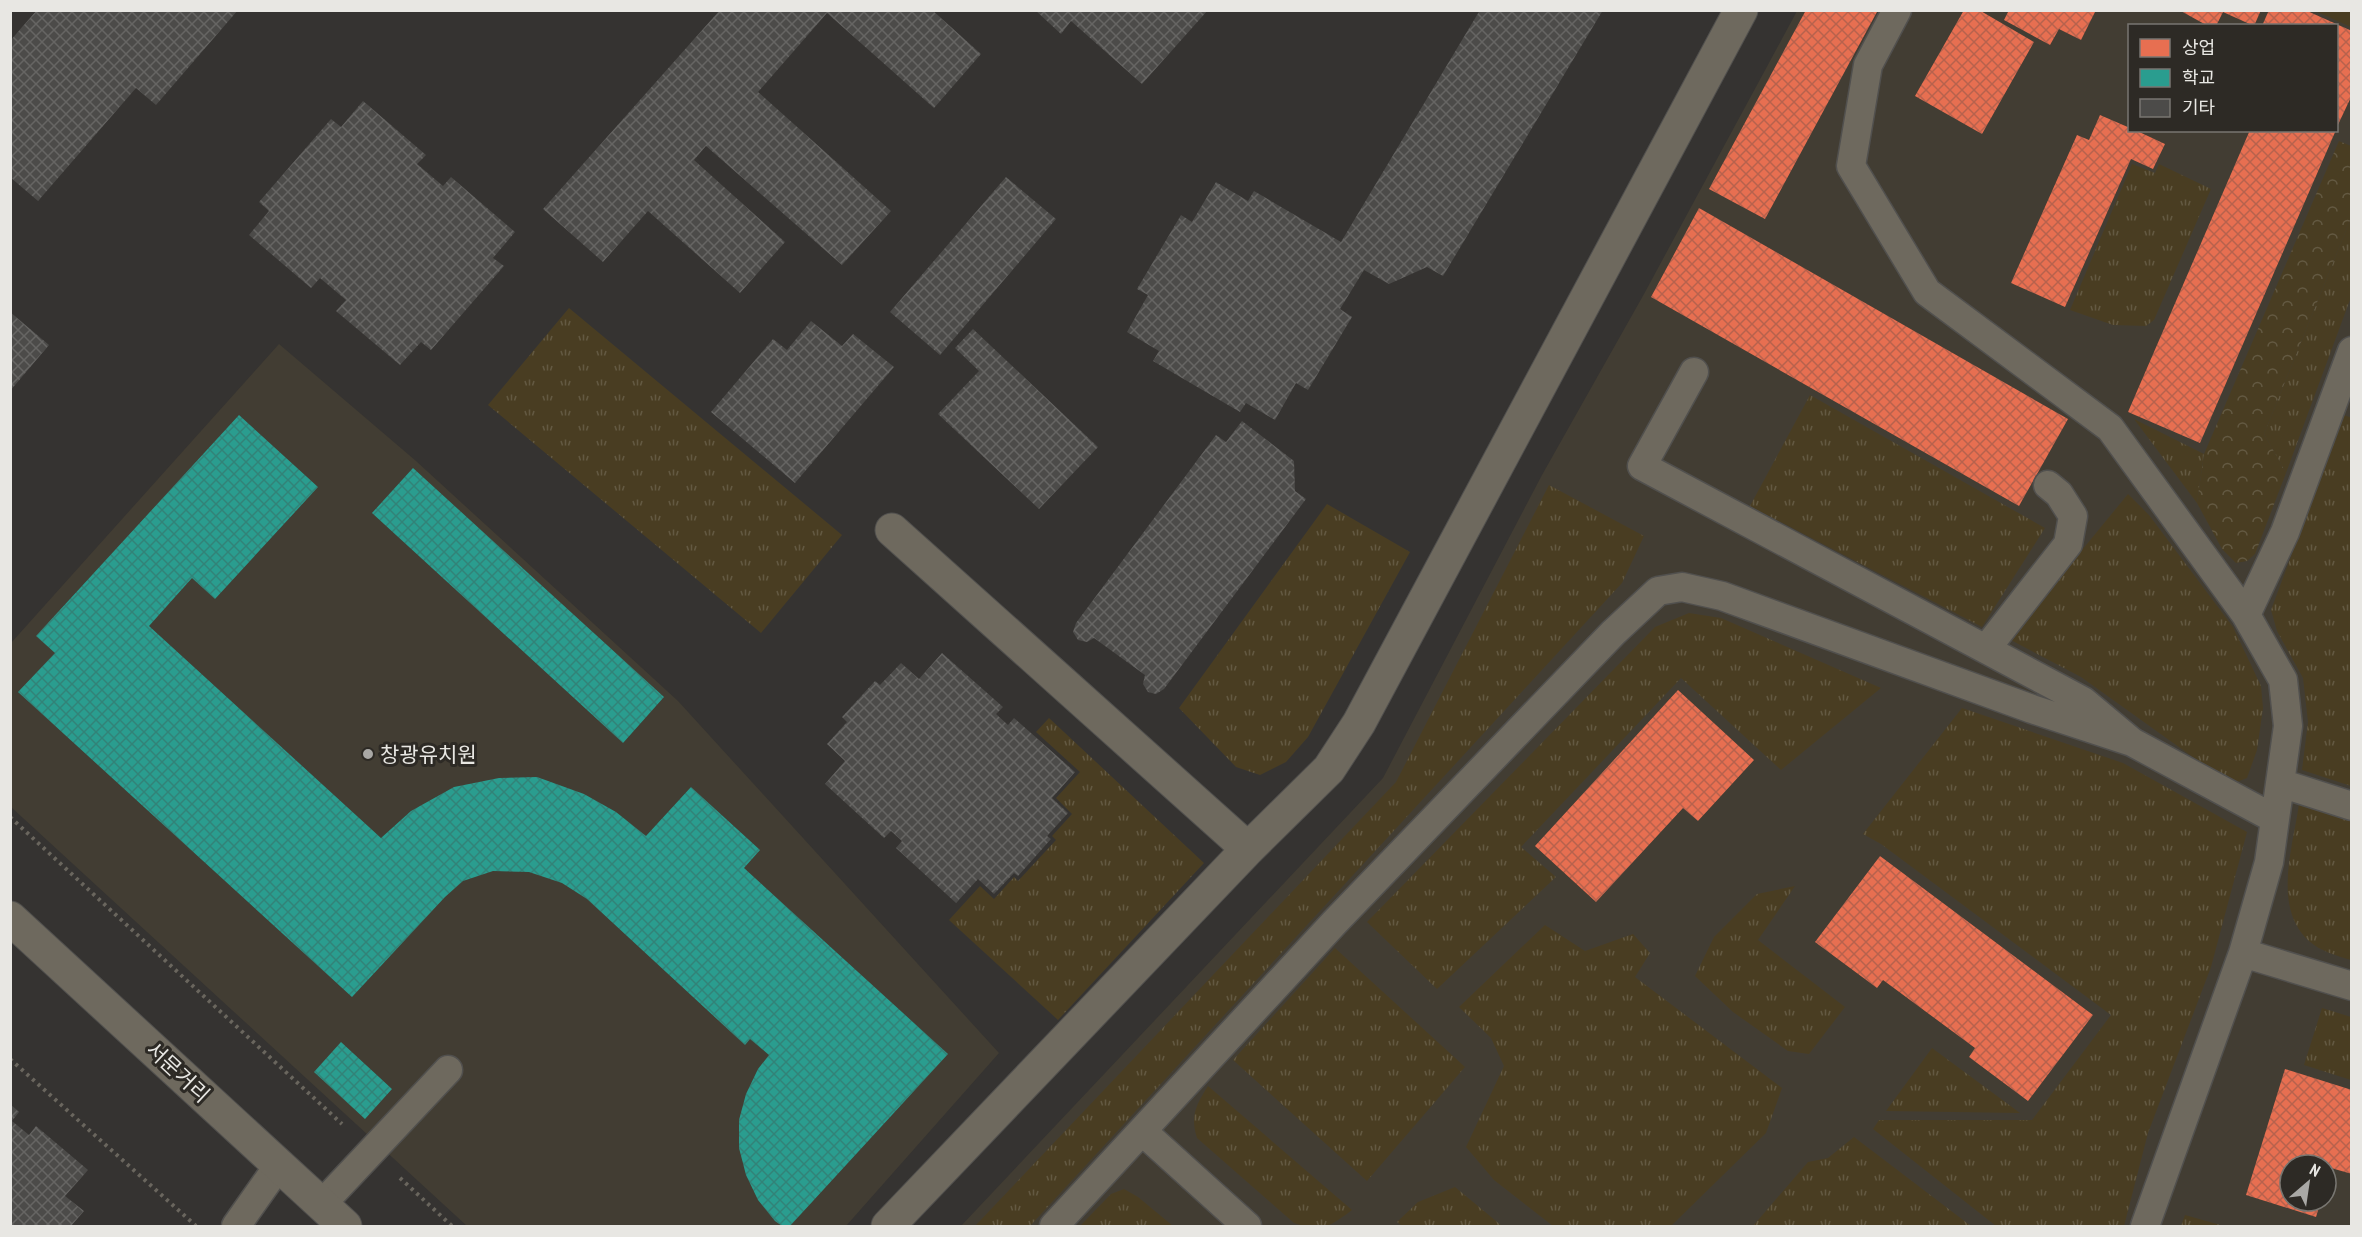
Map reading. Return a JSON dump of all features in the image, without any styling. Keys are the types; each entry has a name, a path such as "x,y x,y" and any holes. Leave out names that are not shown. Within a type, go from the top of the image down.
{"street":[{"path":"888,1227 1248,849 1329,769 1359,723 1741,10"},
{"path":"892,531 1248,849"},
{"name":"서문거리","path":"10,918 345,1227"}],"lane":[{"path":"1897,10 1868,65 1851,166 1927,292 2110,428 2246,615 2283,680 2288,726 2269,862 2243,953 2145,1227"},
{"path":"2246,615 2285,532 2352,351"},
{"path":"1694,372 1642,466 2083,701 2132,742"},
{"path":"1986,649 2068,544 2073,516 2059,494 2048,485"},
{"path":"1054,1227 1334,923 1613,633 1658,591 1682,587 1722,596 2032,709 2132,742 2275,819"},
{"path":"2280,783 2352,806"},
{"path":"2243,953 2352,986"},
{"path":"321,1205 448,1070"},
{"path":"1142,1131 1247,1227"},
{"path":"236,1227 279,1165"}],"path":[{"path":"10,817 452,1227"},
{"path":"10,1059 196,1227"}],"shaded area":[{"path":"1797,11 2351,11 2351,1226 961,1226 1383,778 1542,475 1644,294"},
{"name":"창광유치원","path":"279,344 416,461 678,701 999,1053 846,1226 467,1226 11,807 11,643"}],"green space":[{"path":"2315,11 2351,11 2351,27"},
{"path":"2339,141 2351,146 2351,218 2264,434 2286,473 2255,554 2247,561 2236,563 2222,549 2197,503 2204,454"},
{"path":"2132,164 2155,173 2159,164 2211,189 2154,320 2146,326 2113,325 2070,310"},
{"path":"2351,218 2351,297 2286,473 2264,434"},
{"path":"569,308 842,535 761,633 488,405"},
{"path":"1810,395 2045,528 1982,627 1750,506"},
{"path":"2344,415 2352,418 2351,786 2302,770 2308,722 2303,678 2277,631 2271,610"},
{"path":"2134,419 2204,454 2197,503"},
{"path":"1549,485 1644,536 1622,583 1030,1226 975,1226 1396,782"},
{"path":"2128,494 2149,515 2233,627 2261,686 2263,708 2257,750 2247,778 2237,782 2211,770 2081,677 2009,639"},
{"path":"1327,504 1410,552 1308,737 1286,762 1260,775 1236,767 1179,708"},
{"path":"1689,613 1721,618 1881,688 1781,770 1681,678 1521,847 1556,877 1437,989 1367,922 1655,627"},
{"path":"1962,708 2123,763 2247,832 2211,967 2148,1133 2124,1226 1996,1226 1873,1129 1879,1120 2032,1120 2111,1015 1881,844 1863,834"},
{"path":"1049,718 1204,863 1058,1020 949,920 980,886 994,899 1014,877 1018,881 1056,840 1052,836 1072,814 1056,798 1080,772 1036,732"},
{"path":"2299,804 2351,820 2351,960 2313,945 2298,927 2291,911 2288,876"},
{"path":"1795,886 1758,940 1845,1007 1809,1054 1788,1051 1733,1012 1695,976 1714,937 1757,894"},
{"path":"1545,925 1585,951 1633,934 1650,953 1635,977 1782,1088 1766,1133 1671,1226 1553,1226 1494,1180 1466,1147 1504,1066 1491,1038 1459,1007"},
{"path":"1335,948 1465,1067 1367,1181 1233,1060"},
{"path":"2322,1008 2351,1017 2351,1080 2304,1065"},
{"path":"1932,1048 2020,1113 1886,1111"},
{"path":"1208,1086 1352,1210 1332,1224 1319,1228 1294,1223 1197,1138 1194,1123 1195,1111"},
{"path":"1854,1137 1971,1226 1753,1226 1808,1162 1828,1158"},
{"path":"1455,1187 1502,1226 1402,1226 1397,1222 1418,1202"},
{"path":"1124,1189 1138,1197 1173,1226 1080,1226 1111,1194"},
{"path":"2185,1215 2224,1226 2181,1226"}],"building: 상업":[{"path":"1806,10 1878,10 1765,219 1709,189"},
{"path":"1964,10 1979,10 2034,42 1982,134 1915,96"},
{"path":"2009,10 2096,10 2081,40 2059,29 2050,45 2004,20"},
{"path":"2179,10 2261,10 2255,24 2250,24 2223,12 2217,24 2204,24"},
{"path":"2269,10 2305,10 2336,24 2263,24"},
{"path":"2338,25 2352,31 2352,95 2338,125"},
{"path":"2100,115 2128,127 2128,132 2139,132 2165,144 2153,169 2131,159 2065,307 2011,283 2077,135 2089,140"},
{"path":"2249,132 2335,132 2200,443 2128,412"},
{"path":"1699,208 2068,419 2019,506 1651,297"},
{"path":"1678,690 1754,760 1698,821 1683,808 1596,902 1535,846"},
{"path":"1880,856 2093,1015 2028,1101 1969,1057 1975,1048 1883,980 1877,988 1815,942"},
{"path":"2285,1069 2352,1090 2352,1174 2338,1170 2338,1153 2278,1153 2278,1205 2246,1195"},
{"path":"2303,1213 2317,1213 2316,1217"}],"building: 학교":[{"path":"239,415 318,487 215,599 192,578 149,626 381,838 411,811 454,787 499,778 537,777 584,794 616,812 646,836 691,787 760,850 744,868 948,1054 790,1226 782,1226 775,1221 758,1200 746,1175 739,1148 739,1120 746,1094 758,1069 769,1055 750,1039 745,1045 587,899 562,883 529,872 493,871 463,881 445,897 352,997 18,692 55,653 36,636"},
{"path":"413,468 664,697 623,743 372,513"},
{"path":"341,1042 392,1089 365,1119 314,1072"}],"building: 기타":[{"path":"37,10 238,10 156,105 136,88 38,201 10,177 10,41"},
{"path":"720,10 932,10 981,54 934,108 827,13 758,92 891,211 842,265 706,146 694,160 785,242 740,293 648,211 603,262 543,209"},
{"path":"1035,10 1208,10 1142,84 1071,21 1061,34"},
{"path":"1480,10 1603,10 1443,276 1427,267 1389,284 1364,270 1340,309 1352,317 1308,390 1296,383 1275,420 1246,403 1240,412 1153,361 1159,351 1127,332 1148,295 1137,289 1181,215 1192,222 1216,182 1248,201 1254,191 1341,242"},
{"path":"363,101 426,155 417,164 443,186 451,177 515,232 493,258 504,266 431,350 421,342 400,365 336,311 346,300 320,278 311,288 249,235 269,211 259,202 331,119 341,127"},
{"path":"1006,177 1056,219 940,355 890,312"},
{"path":"10,312 49,345 10,391"},
{"path":"811,321 842,346 853,334 894,367 795,483 711,412 773,339 787,350"},
{"path":"973,329 1098,447 1039,509 938,414 979,371 955,348"},
{"path":"1242,421 1294,461 1295,491 1306,499 1164,689 1156,694 1148,692 1143,684 1145,675 1094,638 1087,642 1078,640 1073,632 1076,623 1216,435 1226,442"},
{"path":"942,653 1003,707 996,714 1008,725 1014,718 1075,772 1052,798 1068,813 1047,836 1051,839 1018,876 1014,873 994,894 978,879 956,903 896,848 902,841 891,831 884,838 825,784 845,761 827,744 847,722 842,717 875,681 880,685 901,663 919,679"},
{"path":"10,1104 19,1112 12,1121 29,1135 36,1126 88,1170 65,1196 84,1211 71,1226 10,1226"}],"place":[{"name":"창광유치원","path":"368,754"}]}
